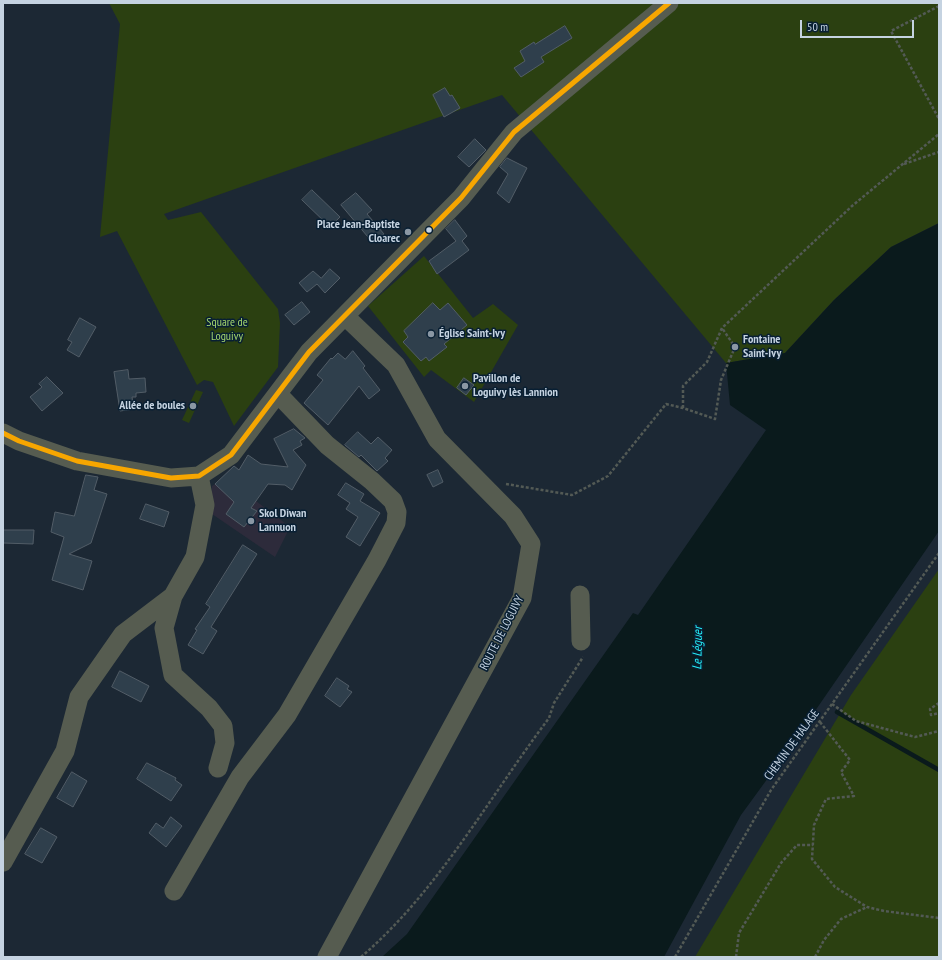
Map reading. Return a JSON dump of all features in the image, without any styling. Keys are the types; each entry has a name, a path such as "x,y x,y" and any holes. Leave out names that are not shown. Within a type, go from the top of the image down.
{"street":[{"path":"8,435 77,461 171,478 200,476 231,455 309,352 461,198 514,132 572,82 669,3"},
{"name":"ROUTE DE LOGUIVY","path":"327,957 522,598 530,544 513,516 437,440 396,365 345,316"},
{"path":"174,891 240,777 287,715 378,560 396,523 397,512 393,501 372,481 326,445 278,394"},
{"path":"200,476 205,504 195,557 174,596 164,628 173,675 209,708 223,726 224,743 218,768"},
{"path":"580,595 581,641"},
{"path":"3,862 65,751 79,697 124,634 174,596"}],"path":[{"path":"939,6 891,31 939,119"},
{"path":"683,408 683,386 707,362 722,328 852,206 939,134"},
{"path":"902,165 939,152"},
{"path":"478,480 572,495 608,476 666,404 715,419 721,380 735,347 722,328"},
{"name":"CHEMIN DE HALAGE","path":"675,957 771,790 939,553"},
{"path":"361,957 405,914 435,879 549,718 554,703 587,651 581,641"},
{"path":"939,703 930,709 931,715 939,713"},
{"path":"832,705 856,721 915,737 939,731"},
{"path":"820,722 850,760 841,772 854,796 826,799 814,824 812,860 835,887 867,907 884,911 939,918"},
{"path":"736,957 739,933 781,863 797,845 813,845"},
{"path":"815,957 824,940 841,919 867,907"}],"shaded area":[{"name":"Skol Diwan Lannuon","path":"215,484 222,490 256,501 290,527 275,557 212,514 212,486"}],"green space":[{"name":"Square de Loguivy","path":"109,3 939,3 939,223 891,247 834,300 785,353 726,363 502,95 164,214 168,220 201,212 278,309 280,323 278,367 234,426 213,382 204,380 197,385 117,231 100,237 120,24"},
{"path":"424,256 473,318 493,304 518,325 474,402 431,370 424,377 368,306"},
{"name":"Allée de boules","path":"196,390 203,392 189,423 182,420"},
{"path":"939,569 939,957 695,957 851,695"}],"water":[{"name":"Le Léguer","path":"939,223 939,531 784,756 741,815 664,957 382,957 407,934 633,613 638,615 766,430 730,405 726,363 785,353 834,300 891,247"}],"building":[{"path":"565,26 572,38 541,57 544,62 521,77 514,68 525,61 520,51"},
{"path":"445,88 450,96 452,95 460,108 444,117 433,95"},
{"path":"475,139 486,150 469,167 458,157"},
{"path":"507,158 527,168 509,203 497,193 508,174 500,167"},
{"path":"312,190 340,217 330,227 302,200"},
{"path":"356,193 372,210 367,214 384,234 373,243 341,205"},
{"path":"455,220 467,236 462,241 469,250 437,274 429,261 456,241 446,229"},
{"path":"330,269 340,278 325,293 317,284 307,292 299,283 313,271 321,278"},
{"path":"302,302 310,312 294,325 285,315"},
{"name":"Église Saint-Ivy","path":"433,303 440,310 448,303 467,325 444,344 447,347 429,361 426,357 421,361 403,342 408,337 404,331"},
{"path":"80,318 96,327 79,357 67,350 72,342 68,340"},
{"path":"353,351 365,366 363,368 380,390 369,399 359,386 328,425 304,403 323,380 317,375 331,358 332,359 338,353 345,359"},
{"path":"128,370 129,379 145,378 146,392 136,393 136,397 132,397 134,409 120,411 114,372"},
{"path":"47,377 63,393 42,411 30,397 42,387 39,384"},
{"name":"Pavillon de Loguivy lès Lannion","path":"464,378 474,385 466,395 457,388"},
{"path":"294,429 305,438 300,441 302,445 293,450 306,465 292,490 285,485 268,484 251,508 257,511 244,527 226,514 234,502 215,484 234,466 239,470 248,455 261,464 288,467 274,439"},
{"path":"358,432 371,444 378,437 392,450 385,458 388,461 377,471 361,455 359,457 345,445"},
{"path":"438,470 443,482 433,487 427,475"},
{"path":"86,475 98,477 94,490 107,494 91,543 69,554 92,561 83,590 52,580 64,537 51,532 55,512 74,516"},
{"path":"346,483 364,494 360,501 380,513 360,546 346,537 358,517 346,509 350,503 338,495"},
{"path":"146,504 169,512 164,527 140,519"},
{"path":"3,530 34,530 33,544 3,543"},
{"path":"243,545 257,554 211,627 217,631 203,654 188,645 197,630 195,629 210,607 206,604"},
{"path":"120,671 149,686 141,702 112,687"},
{"path":"337,678 349,686 347,689 352,692 340,707 325,696"},
{"path":"147,763 176,778 175,780 182,785 171,801 137,779"},
{"path":"72,772 87,781 73,807 57,798"},
{"path":"171,817 182,826 166,847 149,833 156,823 163,828"},
{"path":"41,828 57,837 42,863 25,854"}],"waterway":[{"path":"837,712 939,770"}],"transit line":[{"path":"3,433 19,441 77,461 171,478 199,476 231,455 309,352 461,198 514,132 669,3"}],"place":[{"name":"Place Jean-Baptiste Cloarec","path":"408,232"},
{"name":"Église Saint-Ivy","path":"431,334"},
{"name":"Fontaine Saint-Ivy","path":"735,347"},
{"name":"Pavillon de Loguivy lès Lannion","path":"465,386"},
{"name":"Allée de boules","path":"193,406"},
{"name":"Skol Diwan Lannuon","path":"251,521"}]}
